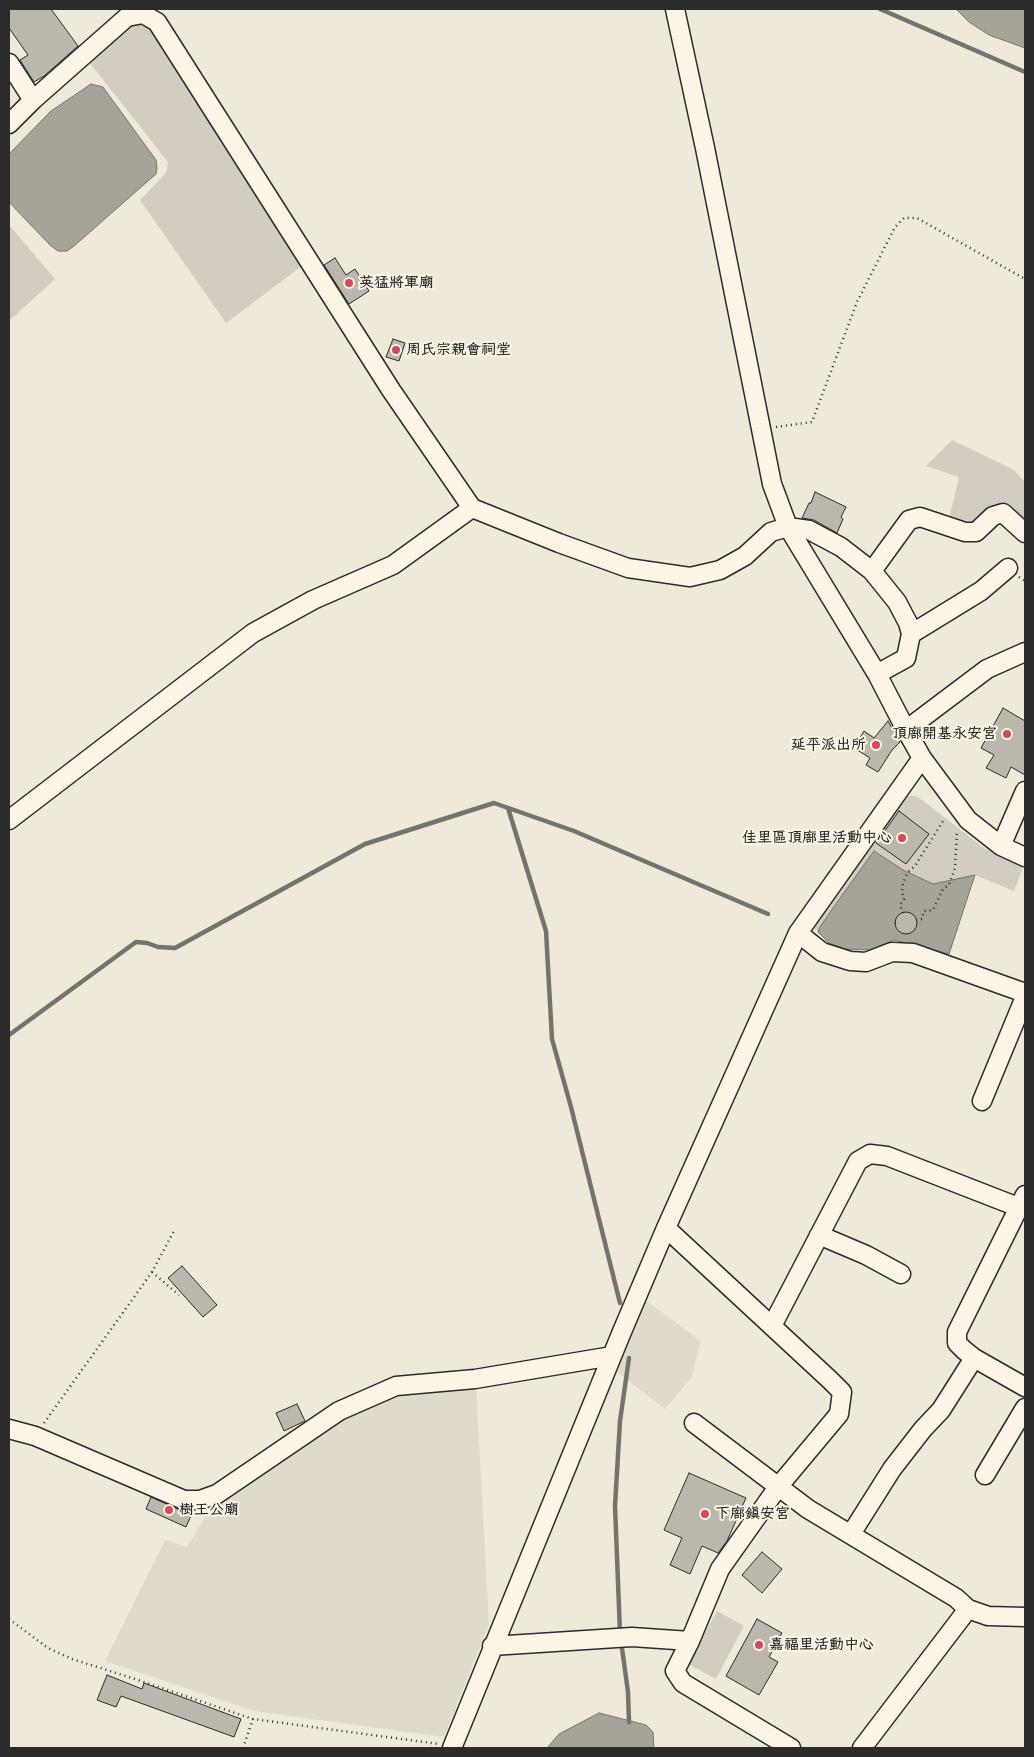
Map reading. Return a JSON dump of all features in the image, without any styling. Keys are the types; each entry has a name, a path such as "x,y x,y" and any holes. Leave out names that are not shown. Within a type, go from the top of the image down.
{"street":[{"path":"675,9 707,158 772,484 788,527 877,674 922,758 968,820 1001,846 1025,858"},
{"path":"9,124 32,100 127,17 144,11 157,22 391,390 472,508 559,544 628,568 690,577 720,570 745,556 771,532 788,527 809,530 841,547 872,571 897,602 908,623 911,634 906,658 877,674"},
{"path":"9,63 32,100"},
{"path":"9,820 252,633 313,600 392,566 472,508"},
{"path":"872,571 909,520 920,517 965,532 976,532 993,516 1003,513 1025,533"},
{"path":"911,634 981,591 1008,568"},
{"path":"906,730 987,669 1025,652"},
{"path":"452,1747 492,1646 666,1228 798,933 922,758"},
{"path":"1001,846 1025,792"},
{"path":"798,933 822,952 850,961 866,962 892,952 913,954 1025,993"},
{"path":"982,1101 1025,997"},
{"path":"772,1326 858,1161 870,1154 887,1156 1022,1201 956,1332 957,1343 974,1358 1025,1387"},
{"path":"666,1228 842,1392 839,1414 778,1487 720,1569 690,1641 675,1670 683,1683 791,1748"},
{"path":"820,1234 866,1254 902,1274"},
{"path":"9,1429 35,1436 184,1500 200,1500 217,1494 339,1411 396,1386 475,1379 612,1356"},
{"path":"851,1534 892,1469 922,1429 942,1410 974,1358"},
{"path":"985,1475 1025,1408"},
{"path":"694,1423 808,1508 956,1598 968,1609 988,1616 1025,1617"},
{"path":"862,1748 968,1609"},
{"path":"492,1646 625,1637 690,1641"}],"path":[{"path":"762,429 812,422 857,302 895,227 904,218 918,218 1025,279"},
{"path":"903,913 900,905 904,900 903,883 908,872 915,866 943,821"},
{"path":"916,920 922,919 924,911 933,910 943,889 949,885 955,868 957,832"},
{"path":"35,1436 152,1272 174,1229"},
{"path":"152,1272 179,1295"},
{"path":"9,1619 48,1648 72,1659 252,1719 452,1747"},
{"path":"243,1748 252,1719"}],"shaded area":[{"path":"956,9 1025,9 1025,48 989,35 969,22"},
{"path":"129,19 155,25 303,265 226,323 140,200 166,173 168,162 86,58"},
{"path":"91,84 103,87 156,160 156,174 74,246 67,251 58,251 9,202 9,154 51,111"},
{"path":"9,225 55,279 9,321"},
{"path":"952,440 1014,470 1025,482 1025,529 1001,509 974,528 948,523 959,477 926,466"},
{"path":"901,796 917,796 984,848 1023,867 1014,891 975,875 949,954 894,940 869,950 845,949 829,943 813,927"},
{"path":"874,851 903,870 933,884 975,875 949,954 894,940 869,950 845,949 829,943 818,932"},
{"path":"645,1300 701,1341 691,1378 665,1409 617,1372"},
{"path":"476,1385 489,1624 444,1737 254,1711 105,1661 165,1540 187,1547 216,1499 343,1416 398,1390"},
{"path":"717,1611 744,1626 716,1679 688,1664"},
{"path":"599,1713 646,1725 653,1732 654,1748 547,1748 559,1734"}],"building":[{"path":"9,9 51,9 78,46 44,76 34,82 20,60 28,55 9,28"},
{"name":"英猛將軍廟","path":"335,258 346,275 355,269 369,291 349,304 324,265"},
{"name":"周氏宗親會祠堂","path":"393,339 405,343 399,361 386,357"},
{"path":"815,492 846,507 837,533 814,520 802,518"},
{"name":"頂廍開基永安宮","path":"1003,708 1025,721 1025,775 1011,767 1006,778 986,768 994,755 981,748"},
{"name":"延平派出所","path":"888,721 900,742 892,750 878,772 866,765 870,758 854,748 864,731 874,738"},
{"name":"佳里區頂廍里活動中心","path":"899,811 929,834 906,864 876,843"},
{"path":"906,912 914,915 917,923 914,931 906,934 898,931 895,923 898,915"},
{"path":"182,1266 217,1305 203,1317 168,1278"},
{"path":"297,1404 305,1421 284,1431 276,1413"},
{"name":"下廍鎮安宮","path":"689,1473 746,1498 727,1541 718,1553 702,1546 690,1574 670,1565 682,1538 664,1530"},
{"name":"樹王公廟","path":"151,1497 180,1510 193,1511 186,1527 146,1509"},
{"path":"762,1552 782,1569 762,1593 742,1575"},
{"name":"嘉福里活動中心","path":"757,1619 782,1633 769,1657 778,1662 759,1695 726,1676"},
{"path":"107,1675 142,1689 144,1683 241,1719 234,1737 121,1696 116,1707 97,1700"}],"waterway":[{"path":"880,9 1025,72"},
{"path":"9,1035 136,942 158,947 175,948 365,844 494,803 574,831 768,914"},
{"path":"508,808 546,931 552,1039 620,1303"},
{"path":"620,1633 615,1506 620,1421 629,1358"},
{"path":"621,1641 628,1692 629,1722"}],"place":[{"name":"英猛將軍廟","path":"349,283"},
{"name":"周氏宗親會祠堂","path":"396,350"},
{"name":"頂廍開基永安宮","path":"1007,734"},
{"name":"延平派出所","path":"876,745"},
{"name":"佳里區頂廍里活動中心","path":"902,838"},
{"name":"樹王公廟","path":"169,1510"},
{"name":"下廍鎮安宮","path":"705,1514"},
{"name":"嘉福里活動中心","path":"759,1645"}]}
